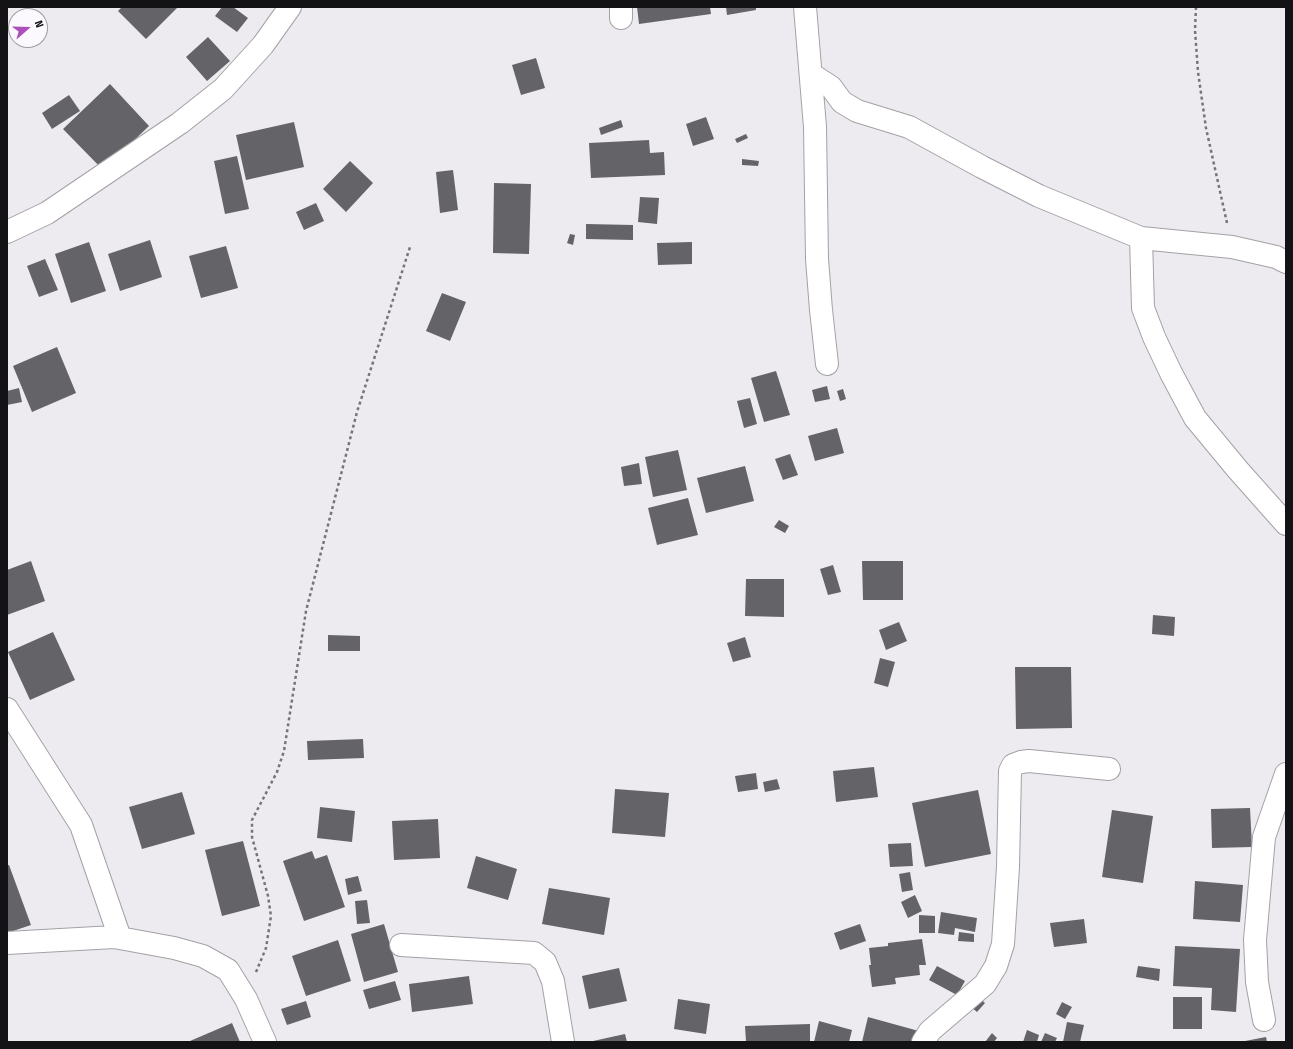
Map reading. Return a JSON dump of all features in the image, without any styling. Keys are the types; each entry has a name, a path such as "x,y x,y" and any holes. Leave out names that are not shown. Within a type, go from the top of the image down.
{"street":[{"path":"7,232 47,213 180,122 223,89 263,44 290,7"},
{"path":"805,7 815,126 817,259 820,310 827,364"},
{"path":"810,74 831,87 842,102 857,111 910,127 982,167 1040,196 1142,238 1232,247 1276,257 1286,262"},
{"path":"1142,238 1143,308 1154,337 1171,373 1195,418 1238,470 1286,524"},
{"path":"7,709 81,825 120,938"},
{"path":"923,1042 935,1027 986,984 996,966 1003,944 1008,867 1010,771 1013,765 1029,761 1109,769"},
{"path":"1264,1020 1257,982 1255,940 1264,837 1286,774"},
{"path":"7,943 114,937 174,948 203,956 228,970 246,999 265,1042"},
{"path":"401,946 534,953 545,962 553,981 563,1042"}],"path":[{"path":"1196,7 1195,30 1198,72 1206,128 1232,247"},
{"path":"246,999 266,948 271,916 268,896 252,837 252,820 277,772 284,751 306,610 357,412 410,247"}],"building":[{"path":"122,7 178,7 146,39 118,11"},
{"path":"222,7 233,7 248,18 237,32 215,16"},
{"path":"637,7 710,7 711,14 639,24"},
{"path":"726,7 756,7 756,10 727,15"},
{"path":"208,37 230,61 207,81 186,57"},
{"path":"536,58 545,88 521,95 512,65"},
{"path":"110,84 149,126 103,170 63,129"},
{"path":"69,95 80,111 52,129 42,113"},
{"path":"706,117 714,139 693,146 686,124"},
{"path":"621,120 623,127 601,135 599,128"},
{"path":"294,122 304,167 246,180 236,135"},
{"path":"746,134 748,138 737,143 735,139"},
{"path":"649,140 650,153 664,152 665,175 591,178 589,143"},
{"path":"237,156 249,209 225,214 214,161"},
{"path":"742,159 759,161 758,166 742,165"},
{"path":"350,161 373,183 346,212 323,189"},
{"path":"453,170 458,210 440,213 436,172"},
{"path":"494,183 531,184 529,254 493,253"},
{"path":"640,197 659,198 657,224 638,222"},
{"path":"316,203 324,221 304,230 296,212"},
{"path":"586,224 633,225 633,240 586,239"},
{"path":"570,234 575,235 573,245 567,243"},
{"path":"150,240 162,277 120,291 108,254"},
{"path":"89,242 106,291 71,303 55,254"},
{"path":"692,242 692,264 658,265 657,243"},
{"path":"226,246 238,288 201,298 189,256"},
{"path":"45,259 58,290 39,297 27,266"},
{"path":"442,293 466,302 450,341 426,331"},
{"path":"57,347 76,393 32,412 13,366"},
{"path":"776,371 790,415 764,422 751,378"},
{"path":"827,386 830,399 815,402 812,390"},
{"path":"19,388 22,402 7,405 7,391"},
{"path":"843,389 846,399 840,401 837,391"},
{"path":"750,398 757,424 744,428 737,401"},
{"path":"837,428 844,453 815,461 808,436"},
{"path":"678,450 687,490 653,497 645,457"},
{"path":"790,454 798,475 783,480 775,459"},
{"path":"639,463 642,484 624,486 621,467"},
{"path":"745,466 754,501 706,513 697,478"},
{"path":"688,498 698,535 657,545 648,508"},
{"path":"779,520 789,526 785,533 774,527"},
{"path":"31,561 45,601 7,615 7,570"},
{"path":"862,561 903,561 903,600 863,600"},
{"path":"833,565 841,592 828,595 820,569"},
{"path":"746,579 784,579 784,617 745,616"},
{"path":"1153,615 1175,617 1174,636 1152,634"},
{"path":"899,622 907,641 886,650 879,630"},
{"path":"53,632 75,680 30,700 8,652"},
{"path":"328,635 360,636 360,651 328,651"},
{"path":"745,637 751,657 733,662 727,643"},
{"path":"880,658 895,662 888,687 874,683"},
{"path":"1015,667 1071,667 1072,728 1016,729"},
{"path":"363,739 364,758 308,760 307,741"},
{"path":"874,767 878,797 836,802 833,771"},
{"path":"756,773 758,789 738,792 735,776"},
{"path":"777,779 780,789 765,792 763,782"},
{"path":"615,789 669,793 665,837 612,833"},
{"path":"978,790 991,854 925,867 912,803"},
{"path":"182,792 195,834 142,849 129,807"},
{"path":"320,807 355,811 352,842 317,838"},
{"path":"1250,808 1252,847 1212,848 1211,809"},
{"path":"1112,810 1153,816 1143,883 1102,877"},
{"path":"438,819 440,858 394,860 392,821"},
{"path":"243,841 260,906 222,916 205,850"},
{"path":"911,843 913,866 890,867 888,844"},
{"path":"312,851 315,859 327,855 345,907 304,921 283,861"},
{"path":"476,856 517,869 508,900 467,888"},
{"path":"7,865 9,865 31,925 7,933"},
{"path":"910,872 913,890 902,892 899,874"},
{"path":"358,876 362,891 348,895 345,879"},
{"path":"1195,881 1243,885 1240,922 1193,919"},
{"path":"549,888 610,898 604,935 542,924"},
{"path":"915,895 922,911 908,918 901,902"},
{"path":"367,900 370,923 357,924 355,901"},
{"path":"941,912 977,918 975,932 955,928 954,935 938,933"},
{"path":"919,915 935,916 935,933 919,933"},
{"path":"1084,919 1087,943 1054,947 1050,923"},
{"path":"384,924 398,972 364,982 351,934"},
{"path":"860,924 866,941 840,950 834,933"},
{"path":"959,932 974,934 974,942 958,941"},
{"path":"922,939 926,965 919,965 920,975 895,978 896,984 872,987 869,965 871,965 869,948 888,946 888,943"},
{"path":"338,940 351,981 306,996 292,956"},
{"path":"1175,946 1240,949 1236,1012 1211,1010 1212,988 1173,986"},
{"path":"937,966 965,981 957,995 929,980"},
{"path":"1138,966 1160,969 1159,981 1136,977"},
{"path":"619,968 627,1001 589,1009 582,976"},
{"path":"469,976 473,1004 412,1012 409,984"},
{"path":"395,981 401,1000 369,1009 363,990"},
{"path":"978,997 985,1003 977,1012 970,1006"},
{"path":"1173,997 1202,997 1202,1029 1173,1029"},
{"path":"678,999 710,1004 706,1034 674,1029"},
{"path":"306,1001 311,1017 287,1025 281,1009"},
{"path":"1062,1002 1072,1007 1065,1019 1056,1014"},
{"path":"868,1017 926,1033 923,1042 862,1042"},
{"path":"819,1021 852,1030 849,1042 814,1042"},
{"path":"1067,1022 1084,1025 1080,1042 1063,1042"},
{"path":"232,1023 240,1042 190,1041"},
{"path":"810,1024 810,1042 746,1042 745,1026"},
{"path":"1027,1030 1039,1035 1037,1042 1023,1042"},
{"path":"992,1033 997,1038 994,1042 985,1042"},
{"path":"1045,1033 1057,1038 1055,1042 1041,1042"},
{"path":"625,1034 627,1042 593,1042 593,1041"},
{"path":"1266,1037 1267,1042 1245,1042 1245,1041"}]}
